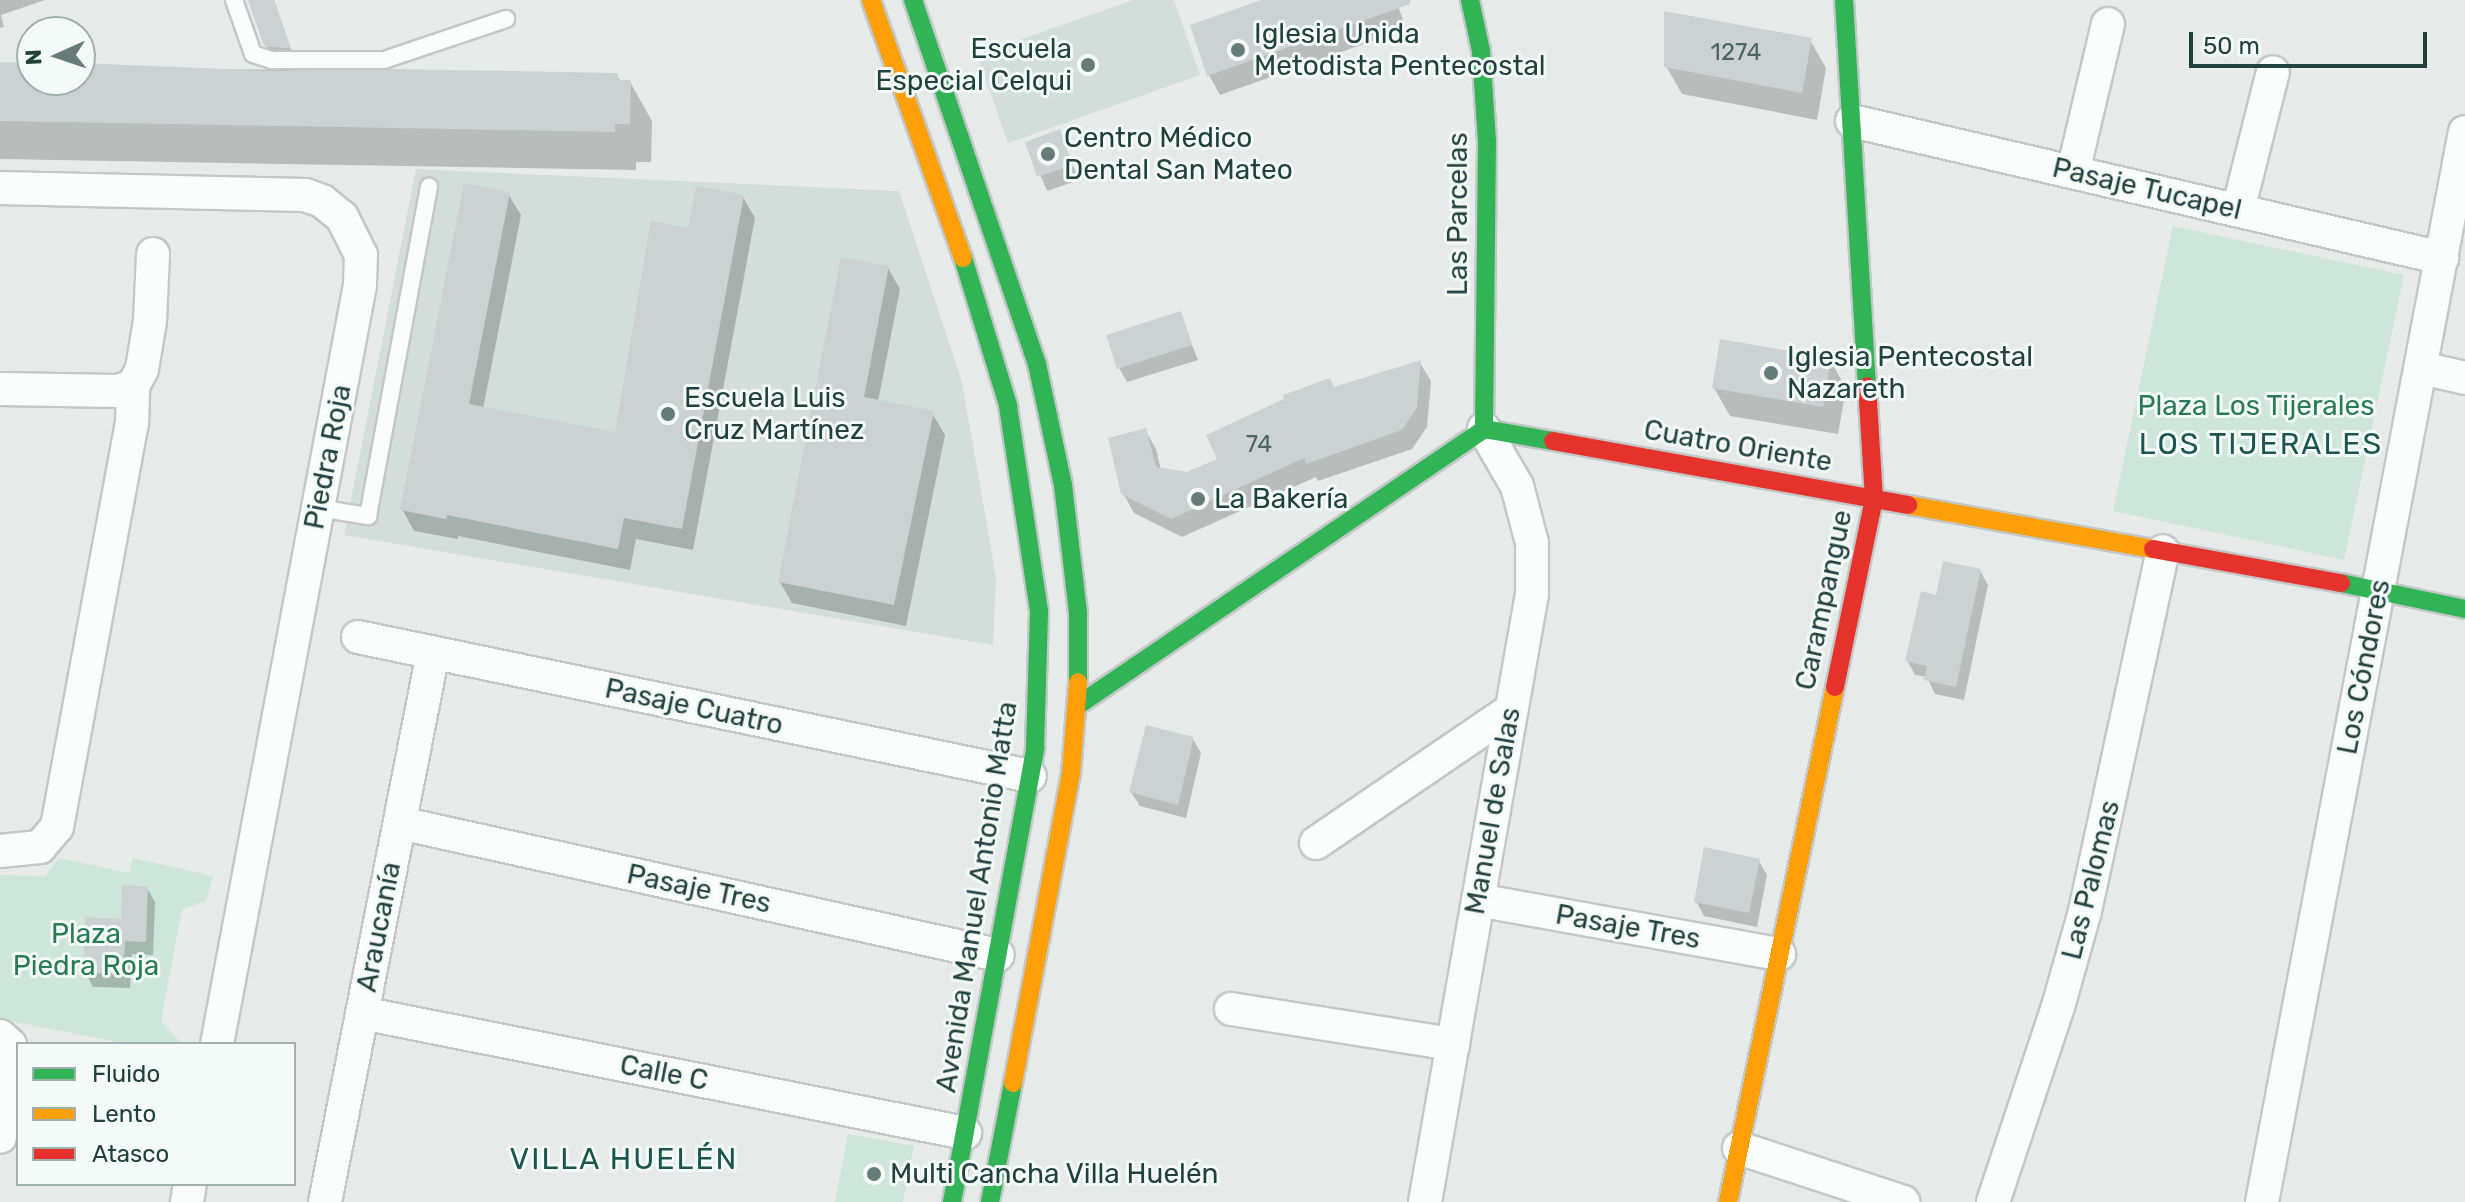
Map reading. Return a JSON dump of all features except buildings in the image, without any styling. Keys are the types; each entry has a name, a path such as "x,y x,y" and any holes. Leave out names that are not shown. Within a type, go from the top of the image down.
{"street":[{"name":"Avenida Manuel Antonio Matta","path":"871,0 969,276 1008,405 1023,486 1039,611 1039,687 1032,762 952,1202"},
{"path":"913,0 1011,284 1055,437 1078,613 1077,706 1063,825 990,1202"},
{"name":"Las Parcelas","path":"1470,0 1481,51 1487,141 1484,429"},
{"name":"Carampangue","path":"1728,1202 1874,499 1844,0"},
{"path":"2073,172 2108,24"},
{"path":"2238,210 2273,72"},
{"name":"Pasaje Tucapel","path":"1852,121 2442,258"},
{"name":"Los Cóndores","path":"2262,1202 2463,151"},
{"name":"Piedra Roja","path":"0,188 305,195 322,201 342,217 356,241 362,270 217,1042"},
{"path":"0,851 40,847 57,827 132,424 133,386 142,369 150,321 153,254"},
{"path":"2421,368 2465,378"},
{"path":"0,389 118,391 133,386"},
{"path":"1032,762 1052,726 1077,706 1484,429"},
{"name":"Cuatro Oriente","path":"1484,429 2378,590 2465,609"},
{"name":"Manuel de Salas","path":"1425,1202 1532,594 1532,543 1517,486 1484,429"},
{"name":"Las Palomas","path":"1993,1202 2058,1007 2085,911 2163,551"},
{"name":"Pasaje Cuatro","path":"358,637 1032,762"},
{"name":"Araucanía","path":"331,1201 362,1013 433,653"},
{"path":"1316,843 1511,710"},
{"name":"Pasaje Tres","path":"400,823 998,955"},
{"name":"Pasaje Tres","path":"1478,900 1779,954"},
{"path":"1231,1009 1453,1044"},
{"name":"Calle C","path":"362,1013 965,1133"},
{"path":"0,1036 10,1045 14,1063 0,1137"},
{"path":"1739,1148 1903,1202"}],"lane":[{"path":"234,0 253,54 272,60 384,60 506,19"},
{"path":"318,508 368,516 429,187"}],"shaded area":[{"name":"Escuela Especial Celqui","path":"1133,0 1174,0 1200,75 1008,143 977,55"},
{"name":"Escuela Luis Cruz Martínez","path":"416,169 899,191 962,382 996,577 993,645 344,535"}],"green space":[{"name":"Plaza Los Tijerales","path":"2173,226 2404,275 2344,560 2113,511"},
{"name":"Plaza Piedra Roja","path":"59,858 129,873 133,858 213,876 206,901 182,909 161,1021 180,1042 117,1042 0,1019 0,875 45,876"},
{"name":"Multi Cancha Villa Huelén","path":"848,1134 914,1146 903,1202 835,1202"}],"traffic: fast":[{"path":"913,0 1037,364 1063,485 1078,613 1078,682"},
{"path":"1470,0 1481,51 1487,141 1484,429"},
{"path":"1844,0 1867,386"},
{"path":"952,1202 1035,748 1039,611 1008,405 963,258"},
{"path":"1077,706 1484,429 1553,441"},
{"path":"2341,583 2465,609"},
{"path":"990,1202 1013,1083"}],"traffic: slow":[{"path":"871,0 963,258"},
{"path":"1908,505 2153,549"},
{"path":"1013,1083 1071,774 1078,682"},
{"path":"1728,1202 1835,687"}],"traffic: jam":[{"path":"1835,687 1874,499 1867,386"},
{"path":"1553,441 1908,505"},
{"path":"2153,549 2341,583"}],"place":[{"name":"Iglesia Unida Metodista Pentecostal","path":"1238,50"},
{"name":"Escuela Especial Celqui","path":"1088,65"},
{"name":"Centro Médico Dental San Mateo","path":"1048,154"},
{"name":"Iglesia Pentecostal Nazareth","path":"1771,373"},
{"name":"Escuela Luis Cruz Martínez","path":"668,414"},
{"name":"La Bakería","path":"1198,499"},
{"name":"Multi Cancha Villa Huelén","path":"874,1174"}],"district":[{"name":"LOS TIJERALES","path":"2261,444"},
{"name":"VILLA HUELÉN","path":"624,1159"}]}
